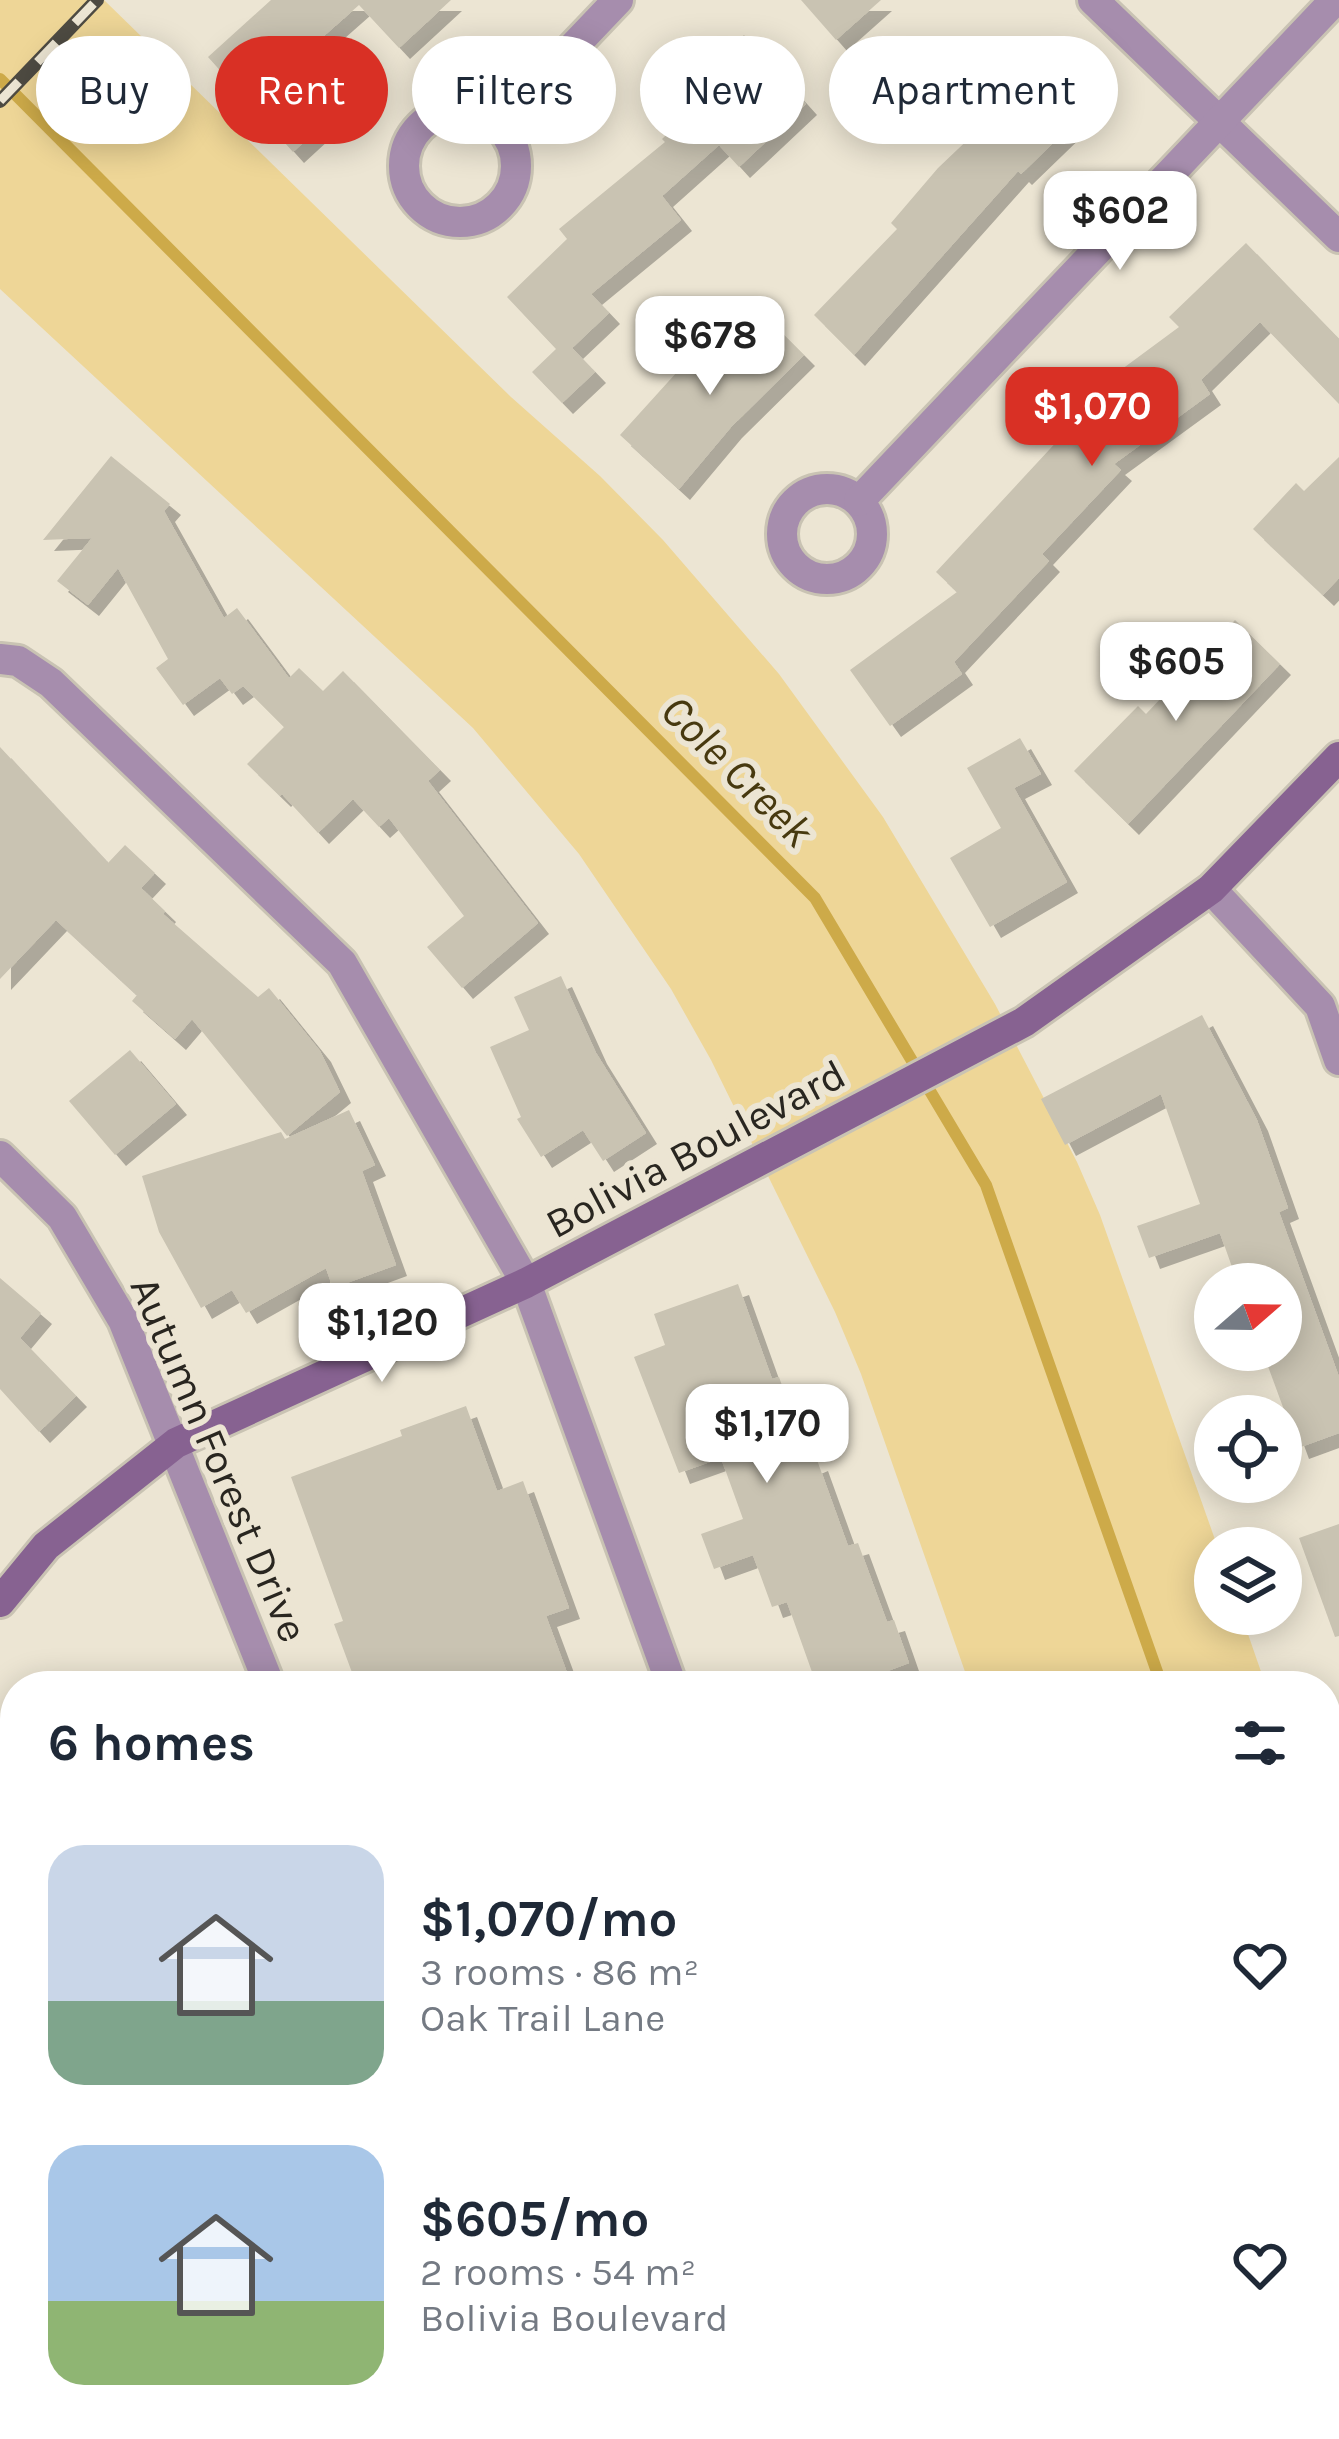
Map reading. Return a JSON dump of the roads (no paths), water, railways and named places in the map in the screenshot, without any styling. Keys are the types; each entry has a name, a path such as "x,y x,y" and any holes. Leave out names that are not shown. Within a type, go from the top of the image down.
{"street":[{"path":"584,36 618,0"},
{"path":"1093,0 1339,237"},
{"path":"859,501 1335,0"},
{"path":"0,659 18,661 51,683 342,963 526,1283 667,1671"},
{"name":"Bolivia Boulevard","path":"0,1602 46,1546 176,1443 526,1283 1024,1022 1211,889 1339,757"},
{"path":"1211,889 1320,1006 1339,1060"},
{"name":"Autumn Forest Drive","path":"0,1156 62,1216 123,1320 264,1671"}],"waterway":[{"name":"Cole Creek","path":"0,79 815,898 986,1185 1157,1671"}],"railway":[{"path":"0,101 97,0"}]}
